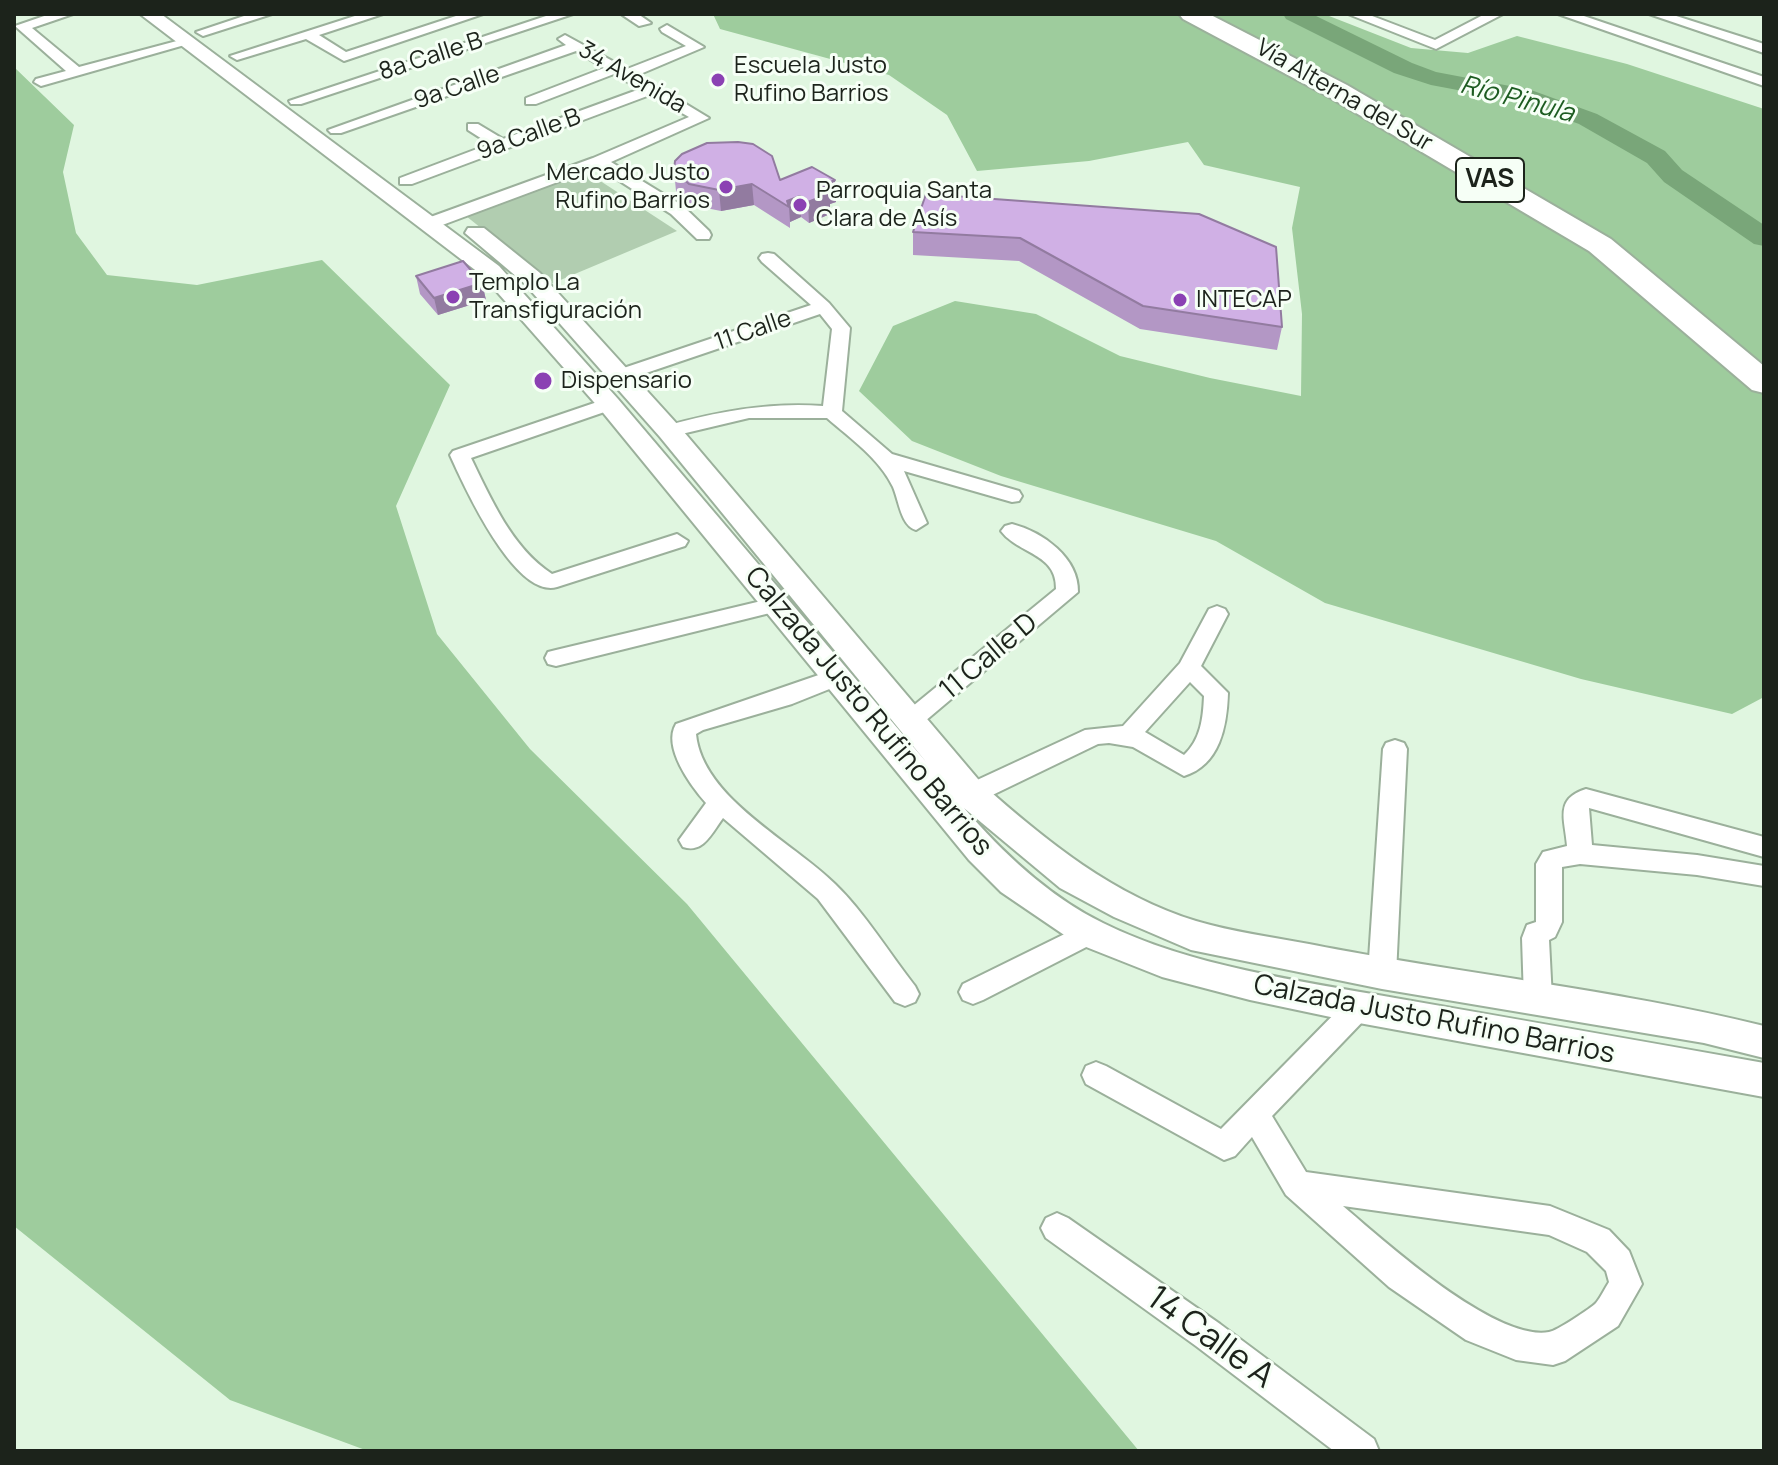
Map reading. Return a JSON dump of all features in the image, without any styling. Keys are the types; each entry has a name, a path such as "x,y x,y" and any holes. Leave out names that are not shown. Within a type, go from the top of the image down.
{"highway":[{"name":"Vía Alterna del Sur","path":"1191,14 1338,91 1600,245 1764,383"},
{"name":"Vía Alterna del Sur","path":"1207,14 1273,46 1612,241 1764,366"}],"street":[{"path":"66,14 22,26 77,73"},
{"name":"Calzada Justo Rufino Barrios","path":"149,14 237,56 406,181 607,388 839,676 932,770 971,794 1014,833 1072,878 1126,907 1191,935 1382,974 1704,1027 1764,1042"},
{"name":"Calzada Justo Rufino Barrios","path":"177,14 196,37 441,219"},
{"path":"41,82 265,14"},
{"path":"237,56 376,14"},
{"path":"308,34 344,57 476,14"},
{"name":"34 Avenida","path":"521,14 701,118 599,161"},
{"name":"8a Calle B","path":"296,101 566,14"},
{"path":"628,14 644,23"},
{"path":"1355,14 1436,45 1496,14"},
{"path":"1377,22 1393,14"},
{"path":"1565,14 1764,82"},
{"path":"1656,14 1764,49"},
{"path":"574,118 536,99 697,47 667,29"},
{"path":"428,30 460,48"},
{"name":"9a Calle","path":"336,130 577,46"},
{"path":"362,51 392,70"},
{"name":"9a Calle B","path":"406,181 652,89"},
{"path":"473,127 502,145"},
{"path":"441,219 599,161 677,210 703,235"},
{"path":"768,258 823,307 841,328 832,413"},
{"name":"11 Calle","path":"677,541 549,582 536,575 483,507 460,455 607,388 823,307"},
{"name":"Calzada Justo Rufino Barrios","path":"607,388 669,431 910,721 932,770 981,851 1013,882 1089,933 1176,966 1250,985 1764,1080"},
{"path":"669,431 723,415 784,408 832,413 890,460 1012,496"},
{"path":"890,460 908,494 916,523"},
{"name":"11 Calle D","path":"910,721 1067,592 1067,574 1058,562 1012,531"},
{"path":"556,658 778,604"},
{"path":"1130,734 1189,668 1217,614"},
{"path":"971,794 1094,736 1113,732 1130,734 1184,767 1193,763 1207,743 1216,717 1216,693 1189,668"},
{"path":"839,676 784,698 695,724 684,730 684,744 707,790 827,892 905,994"},
{"path":"1382,974 1395,749"},
{"path":"1580,854 1576,804 1586,798 1764,847"},
{"path":"692,840 721,802"},
{"path":"1538,999 1535,938 1536,933 1546,929 1549,922 1549,864 1552,859 1580,854 1697,865 1764,876"},
{"path":"973,992 1089,933"},
{"path":"1096,1075 1224,1146 1359,1007"},
{"path":"1646,1019 1649,1061"},
{"path":"1255,1114 1297,1185 1400,1276 1478,1329 1516,1344 1553,1349 1607,1315 1626,1284 1618,1262 1598,1241 1550,1221 1297,1185"},
{"name":"14 Calle A","path":"1057,1228 1208,1335 1362,1451"}],"green space":[{"path":"713,14 1324,14 1411,48 1468,53 1517,36 1627,64 1764,109 1764,697 1732,714 1581,679 1325,603 1216,541 1001,476 912,441 859,391 893,326 955,301 1036,314 1120,356 1301,396 1302,314 1292,228 1300,187 1204,165 1188,142 1089,161 977,171 947,115 889,75 720,29"},
{"path":"14,67 74,125 63,172 76,233 107,275 197,285 322,260 450,385 396,506 437,634 530,749 687,904 1139,1451 368,1451 230,1400 14,1226"},
{"path":"585,171 677,231 551,284 466,216"}],"building":[{"path":"707,143 753,144 772,156 780,180 812,167 835,180 820,187 830,193 808,202 800,196 787,201 789,207 752,184 719,190 689,184 674,170 675,161 682,154"},
{"name":"INTECAP","path":"926,194 1199,214 1276,247 1282,327 1143,306 1020,238 913,232"},
{"path":"463,261 482,283 434,298 416,276"}],"waterway":[{"name":"Río Pinula","path":"1294,14 1403,68 1431,78 1522,95 1588,119 1656,157 1673,176 1764,238"}],"place":[{"name":"Escuela Justo Rufino Barrios","path":"718,80"},
{"name":"Mercado Justo Rufino Barrios","path":"726,187"},
{"name":"Parroquia Santa Clara de Asís","path":"800,205"},
{"name":"Templo La Transfiguración","path":"453,297"},
{"name":"INTECAP","path":"1180,300"},
{"name":"Dispensario","path":"543,381"}]}
